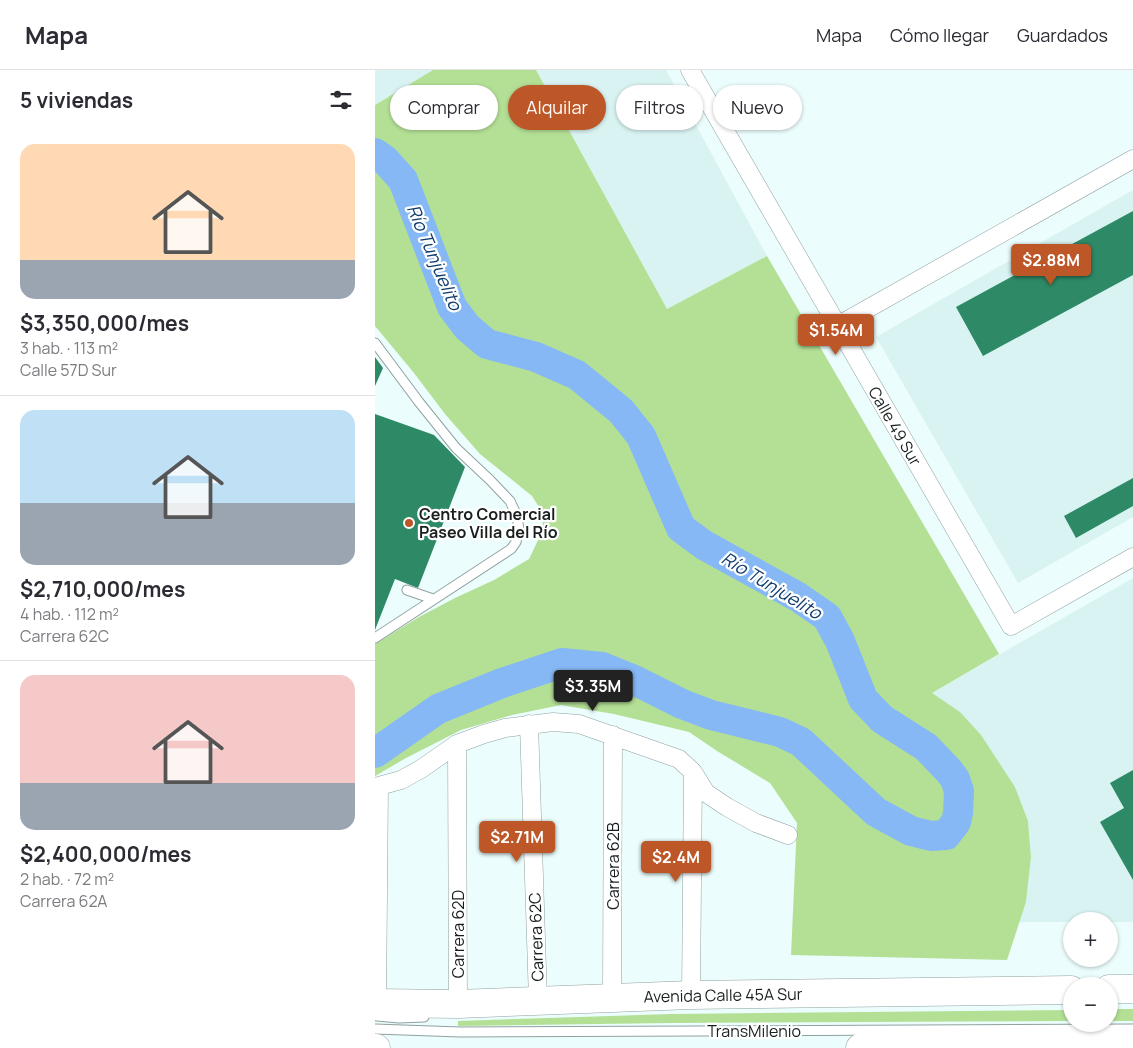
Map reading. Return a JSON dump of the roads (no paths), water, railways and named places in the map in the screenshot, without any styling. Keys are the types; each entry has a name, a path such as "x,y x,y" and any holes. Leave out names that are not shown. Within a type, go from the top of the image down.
{"highway":[{"path":"1118,989 1133,989"},
{"name":"Avenida Calle 45A Sur","path":"376,1007 691,995 1063,990"},
{"path":"860,1048 1133,1046"}],"street":[{"name":"Calle 49 Sur","path":"690,70 1011,626 1133,557"},
{"path":"837,326 1133,159"},
{"path":"376,1007 379,786 401,780 457,744 505,728 529,724 553,722 579,724 679,759 693,772 707,793 727,807 756,822 788,834"},
{"name":"Carrera 62C","path":"529,724 538,1000"},
{"name":"Carrera 62B","path":"612,997 613,735"},
{"name":"Carrera 62D","path":"457,744 458,1004"},
{"path":"691,995 693,772"}],"lane":[{"path":"375,343 456,448 491,480 510,501 517,516 519,530 516,542 511,549 375,638"},
{"path":"407,590 433,599"},
{"path":"376,1007 399,1018 429,1017"},
{"name":"TransMilenio","path":"375,1029 388,1031 459,1032 1133,1028"}],"waterway":[{"name":"Río Tunjuelito","path":"375,153 385,160 403,180 452,307 467,327 487,344 536,357 577,375 621,411 641,436 681,528 704,545 798,597 827,617 840,641 863,699 882,719 926,747 955,779 959,791 958,813 956,822 946,835 931,836 911,831 876,812 801,742 780,732 711,715 682,704 634,680 602,667 562,663 502,683 438,709 375,753"}],"place":[{"name":"Centro Comercial Paseo Villa del Río","path":"409,523"}]}
